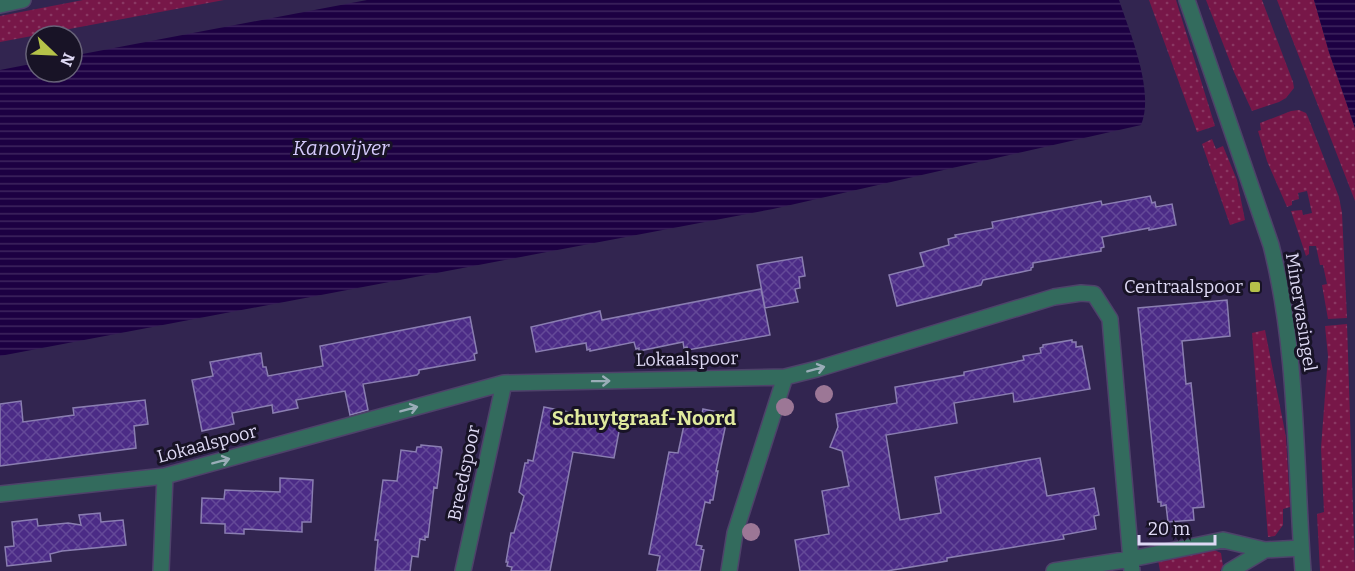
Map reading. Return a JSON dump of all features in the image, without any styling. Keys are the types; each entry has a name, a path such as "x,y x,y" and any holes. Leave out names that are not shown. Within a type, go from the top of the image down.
{"street":[{"path":"0,4 23,0"},
{"name":"Minervasingel","path":"1187,0 1271,245 1279,277 1294,394 1303,571"},
{"name":"Lokaalspoor","path":"0,494 165,476 504,383 785,377 1054,297 1081,293 1094,294 1110,319 1131,565"},
{"path":"729,571 735,533 785,377"},
{"name":"Breedspoor","path":"463,571 504,383"},
{"path":"161,571 165,476"},
{"path":"1054,571 1131,565 1223,540 1265,550 1301,548"},
{"path":"1230,571 1265,550"}],"shaded area":[{"path":"83,0 224,0 84,26 84,24 24,24 24,38 0,42 0,16"},
{"path":"1149,0 1176,0 1215,126 1197,132"},
{"path":"1206,0 1262,0 1293,82 1294,88 1286,98 1252,111"},
{"path":"1277,0 1314,0 1355,128 1355,201"},
{"path":"1299,110 1306,113 1308,117 1339,197 1342,213 1347,318 1328,319 1322,285 1327,284 1323,265 1320,265 1316,246 1309,246 1309,254 1306,256 1291,211 1302,210 1303,215 1312,213 1307,191 1298,193 1299,199 1292,201 1292,205 1287,207 1267,161 1258,131 1261,130 1260,123"},
{"path":"1212,139 1216,149 1223,146 1237,180 1245,220 1230,225 1202,144"},
{"path":"1347,324 1355,571 1320,571 1317,514 1324,512 1321,448 1328,356 1325,326"},
{"path":"1265,330 1286,437 1290,507 1283,509 1283,525 1275,536 1268,537 1252,333"},
{"path":"1214,550 1221,553 1223,566 1220,571 1160,571 1158,560"}],"water":[{"name":"Kanovijver","path":"367,0 1119,0 1139,62 1145,96 1145,112 1141,125 773,209 0,356 0,70 24,65 24,84 84,84 84,54"},
{"path":"1314,0 1355,0 1355,128 1329,52"}],"building":[{"path":"1150,196 1156,207 1172,204 1176,225 1102,237 1104,247 1101,251 1033,263 1031,270 983,280 981,285 897,306 889,275 924,266 920,253 949,245 948,239 956,237 955,235 993,228 992,222 1101,201 1102,205"},
{"path":"802,257 805,276 799,277 800,288 795,289 798,302 765,308 757,265"},
{"path":"761,289 770,335 688,350 687,347 684,348 683,342 639,351 634,342 590,351 590,349 587,350 586,343 536,352 531,327 600,311 602,320"},
{"path":"1227,300 1230,336 1182,341 1186,384 1191,383 1204,507 1193,508 1194,520 1168,522 1166,505 1161,506 1161,502 1158,502 1138,308"},
{"path":"470,317 477,353 474,354 475,360 419,370 417,375 363,384 368,410 350,415 345,391 296,400 298,408 273,413 272,405 232,413 234,424 202,431 192,380 213,376 210,362 261,353 263,367 266,367 268,376 323,366 320,346"},
{"path":"1072,340 1076,342 1076,347 1082,346 1090,389 1014,402 1013,393 954,403 957,423 886,435 900,520 941,513 935,477 1040,458 1047,496 1094,488 1099,515 1094,516 1096,529 1063,535 1064,539 947,558 947,561 887,571 800,571 795,540 829,534 822,491 849,486 842,451 830,447 838,427 836,414 897,403 895,387 964,375 964,372 1024,360 1023,356 1041,353 1040,348 1043,345"},
{"path":"145,400 148,424 134,426 136,448 0,466 0,404 21,401 23,422 74,415 73,408"},
{"path":"544,407 574,413 573,418 620,426 614,458 573,452 550,571 511,571 512,567 507,566 508,562 506,562 511,533 514,533 524,496 519,492 525,463 528,463 528,460 533,461"},
{"path":"703,409 728,414 716,471 718,471 713,500 710,500 710,503 705,502 696,545 702,546 701,549 704,550 700,571 657,571 660,556 649,554 669,452 678,453 687,411 702,414"},
{"path":"421,445 441,447 442,450 437,488 434,487 428,537 425,536 425,540 420,539 418,557 412,556 410,571 375,571 378,540 375,540 383,480 397,481 401,450 416,452 417,447"},
{"path":"280,478 313,480 311,522 302,522 302,532 244,529 244,534 225,533 225,524 201,523 202,498 224,499 225,490 280,492"},
{"path":"100,513 101,522 123,520 126,545 62,551 50,554 51,561 7,566 5,547 14,546 12,522 37,519 38,526 68,523 81,525 79,515"}],"place":[{"name":"Centraalspoor","path":"1255,287"}],"district":[{"name":"Schuytgraaf-Noord","path":"644,418"}]}
